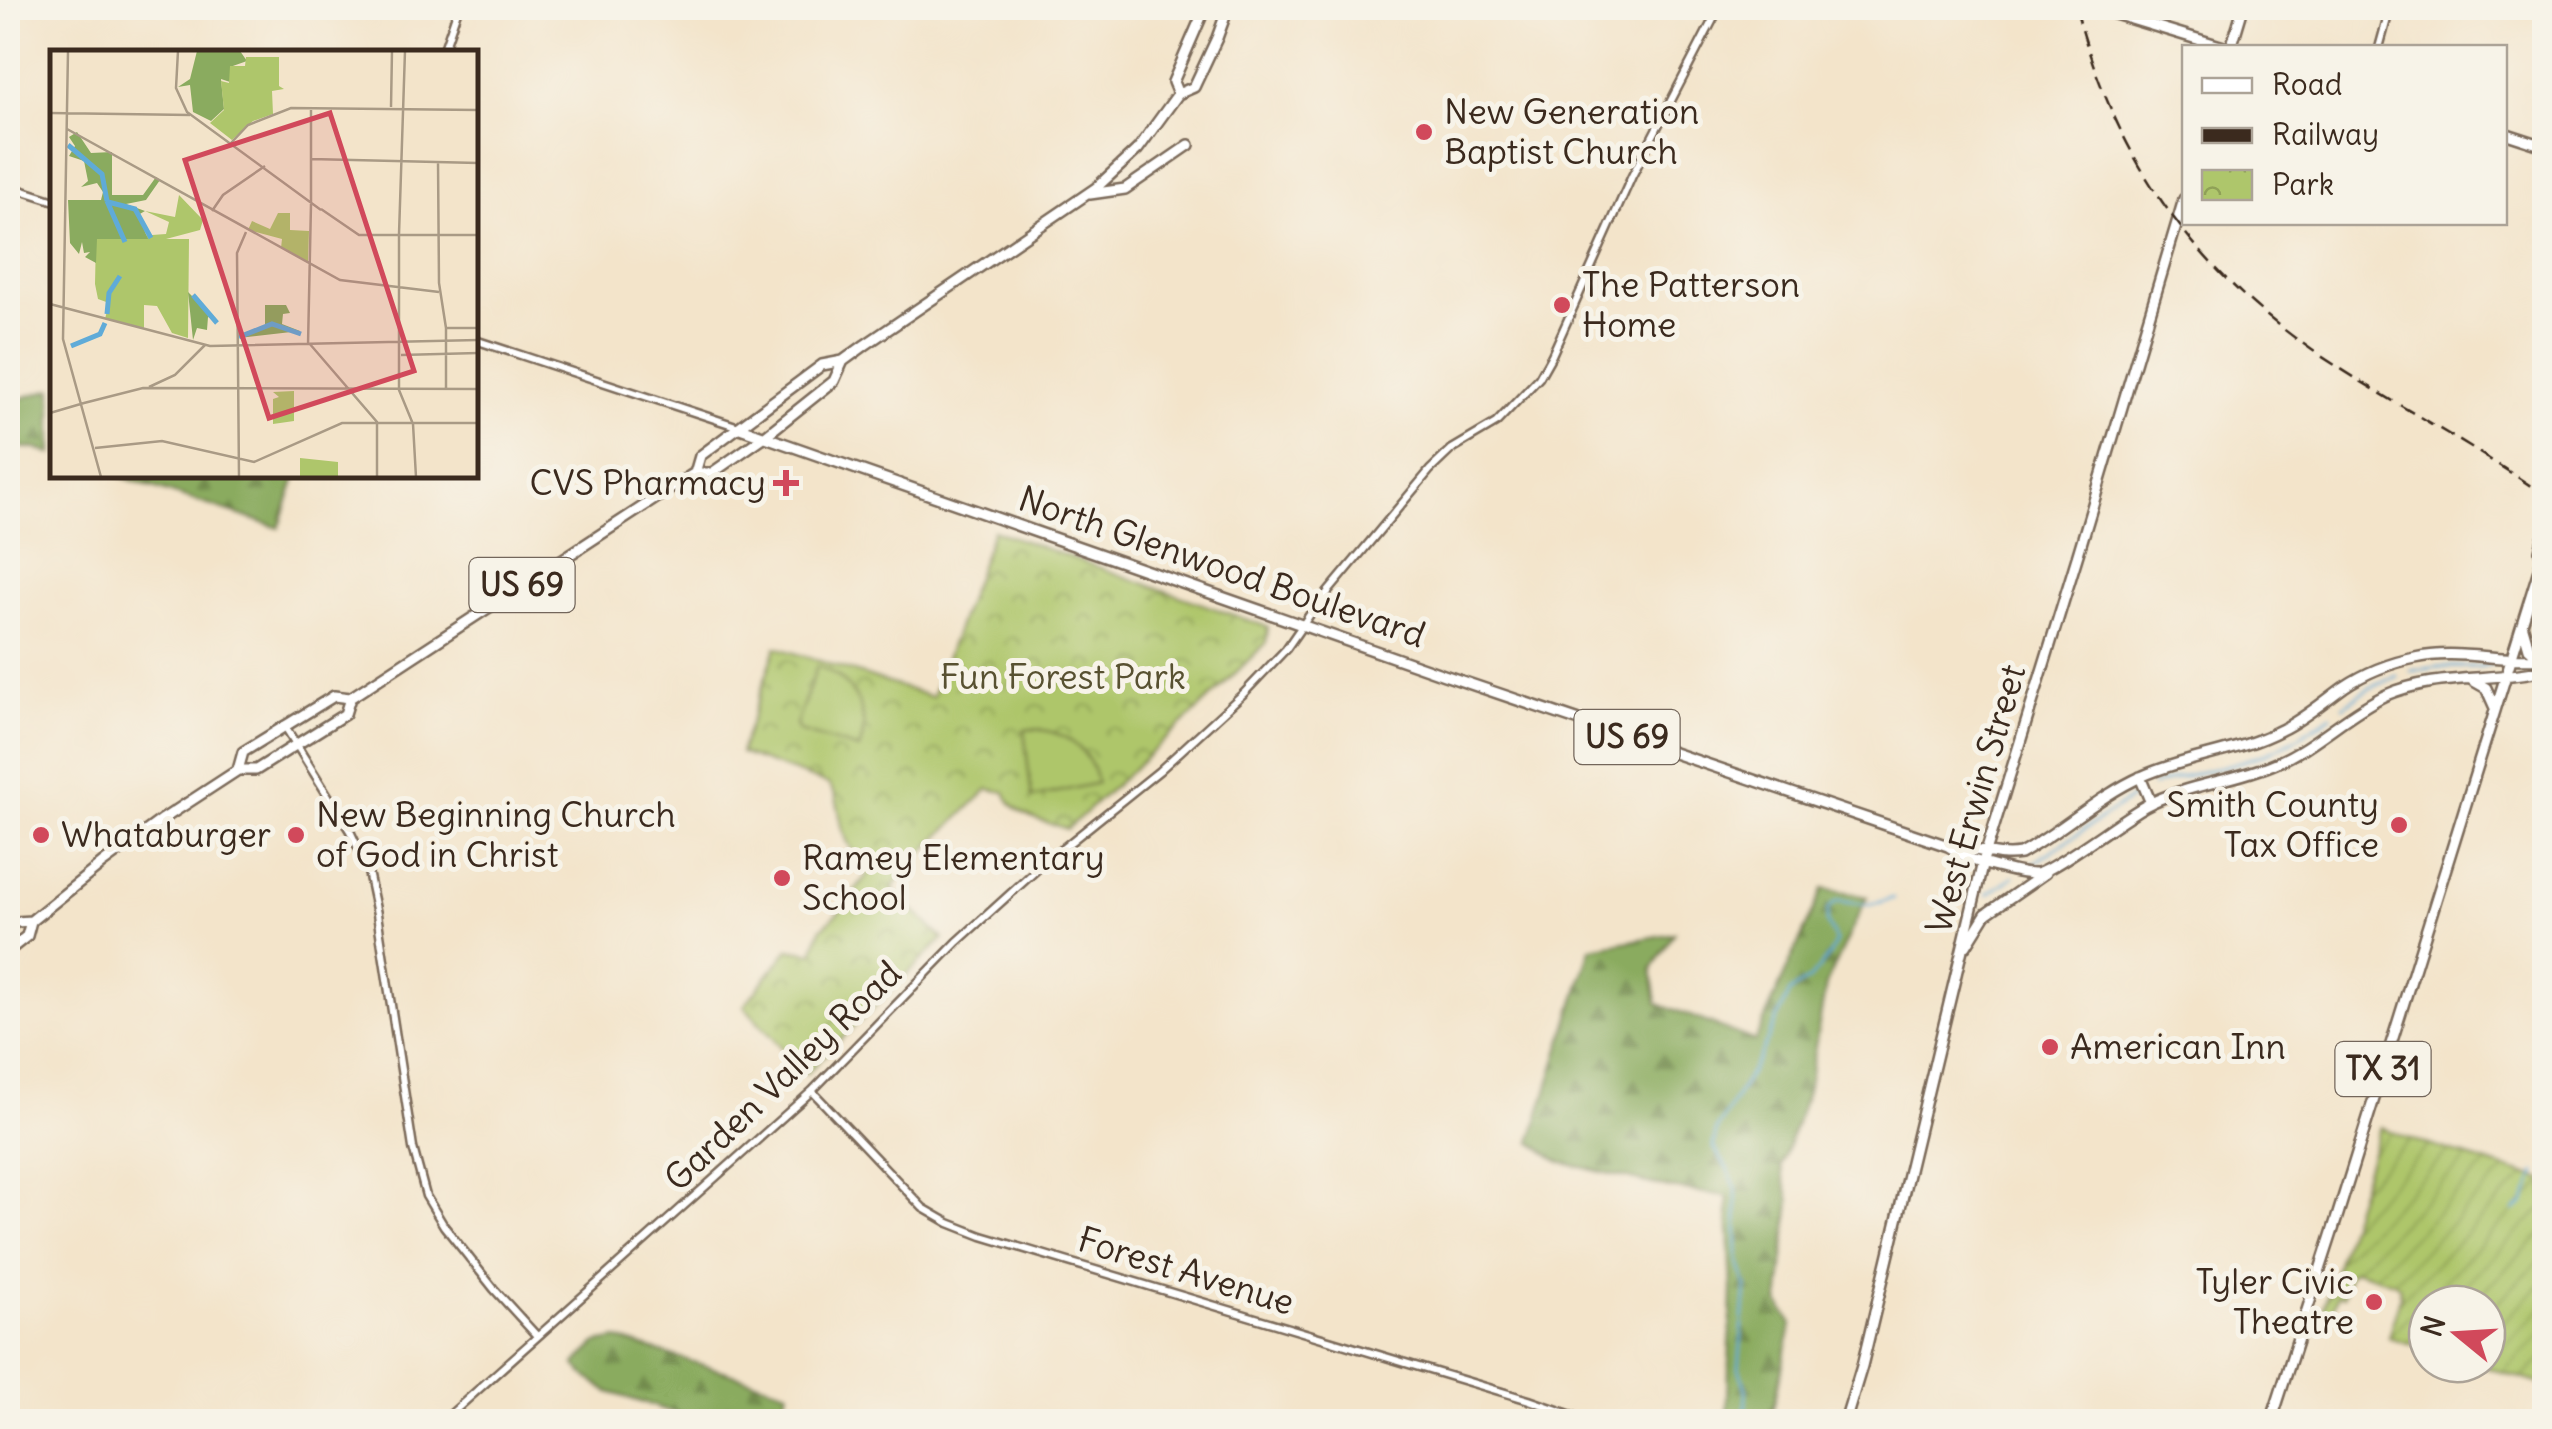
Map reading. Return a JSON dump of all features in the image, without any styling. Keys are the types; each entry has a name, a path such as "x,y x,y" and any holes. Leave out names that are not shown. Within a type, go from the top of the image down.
{"main road":[{"path":"1178,94 1173,82 1204,8"},
{"path":"740,428 822,365 844,362 1087,194 1138,149 1178,94 1194,88 1228,8"},
{"path":"2095,8 2219,45"},
{"path":"2230,45 2243,8"},
{"path":"2507,134 2544,146"},
{"path":"1087,194 1125,189 1188,146"},
{"name":"West Erwin Street","path":"1845,1422 1862,1366 1984,857 2182,206"},
{"path":"765,436 834,381 844,362"},
{"name":"North Glenwood Boulevard","path":"740,428 1951,847 1968,858 1984,857"},
{"name":"US 69","path":"695,472 700,456 740,428"},
{"name":"US 69","path":"8,928 16,922 31,920 135,840 238,770 256,770 345,714 350,698 695,472 712,473 765,436"},
{"name":"TX 31","path":"2271,1422 2543,559 2540,550 2544,535"},
{"path":"2522,624 2529,648 2543,658"},
{"path":"1995,821 1998,844 2011,856 2022,853 2095,803 2140,778 2268,737 2357,680 2400,662 2450,654 2543,658"},
{"path":"1960,957 1986,914 2119,820 2151,802 2284,760 2366,706 2419,684 2544,670"},
{"path":"2470,679 2486,688 2495,708"},
{"name":"US 69","path":"238,770 243,752 284,725 334,696 350,698"},
{"path":"2140,778 2151,802"},
{"name":"US 69","path":"1984,857 2011,856"},
{"name":"US 69","path":"1984,857 2030,874 2048,870"},
{"name":"US 69","path":"8,951 26,936 31,920"}],"street":[{"path":"445,50 458,8"},
{"name":"Garden Valley Road","path":"442,1422 812,1091 957,942 1042,865 1159,771 1269,668 1408,494 1452,450 1496,423 1538,378 1562,335 1632,176 1719,8"},
{"path":"2380,45 2390,8"},
{"path":"8,186 50,199"},
{"name":"North Glenwood Boulevard","path":"478,341 740,428"},
{"path":"284,725 350,831 367,868 378,914 412,1148 426,1196 444,1226 494,1289 538,1336"},
{"name":"Forest Avenue","path":"812,1091 923,1208 949,1222 982,1236 1592,1422"}],"green space":[{"path":"50,390 50,453 8,446 8,402"},
{"path":"125,478 296,478 279,528"},
{"name":"Fun Forest Park","path":"993,530 1268,627 1266,643 1067,829 1031,817 1015,807 1005,792 988,789 911,864 892,889 943,939 806,1074 744,1006 789,949 813,953 821,929 869,872 847,842 837,800 828,784 740,753 776,647 932,697"},
{"path":"817,666 840,679 856,698 863,723 859,749 799,731 796,725"},
{"path":"1024,730 1055,733 1074,744 1089,760 1097,783 1032,798"},
{"path":"1823,889 1867,897 1826,985 1807,1092 1781,1166 1790,1201 1779,1303 1792,1324 1770,1421 1727,1421 1732,1289 1727,1196 1669,1188 1560,1162 1531,1142 1591,948 1674,933 1652,969 1657,1003 1755,1041"},
{"path":"2380,1127 2544,1180 2544,1385 2507,1374 2507,1284 2407,1284 2407,1343 2388,1337 2401,1294 2394,1282 2354,1270 2343,1296 2337,1295 2330,1318 2324,1315"},
{"path":"618,1339 788,1391 778,1421 701,1421 609,1392 575,1364 597,1343"}],"waterway":[{"path":"2411,671 2492,664"},
{"path":"2343,706 2397,676"},
{"path":"2153,786 2269,752 2331,715"},
{"path":"2026,868 2138,794"},
{"path":"1988,894 2014,876"},
{"path":"1745,1422 1746,1389 1739,1368 1746,1286 1738,1259 1736,1188 1713,1146 1717,1129 1758,1060 1790,992 1810,979 1829,956 1836,941 1827,923 1828,909 1838,901 1869,905 1894,898"},
{"path":"2514,1211 2524,1204 2536,1173"}],"railway":[{"path":"2076,8 2111,111 2135,157 2162,201 2228,281 2312,350 2544,495"}],"place":[{"name":"New Generation Baptist Church","path":"1424,132"},
{"name":"The Patterson Home","path":"1562,305"},
{"name":"CVS Pharmacy","path":"786,483"},
{"name":"Smith County Tax Office","path":"2399,825"},
{"name":"Whataburger","path":"41,835"},
{"name":"New Beginning Church of God in Christ","path":"296,835"},
{"name":"Ramey Elementary School","path":"782,878"},
{"name":"American Inn","path":"2050,1047"},
{"name":"Tyler Civic Theatre","path":"2374,1302"}]}
